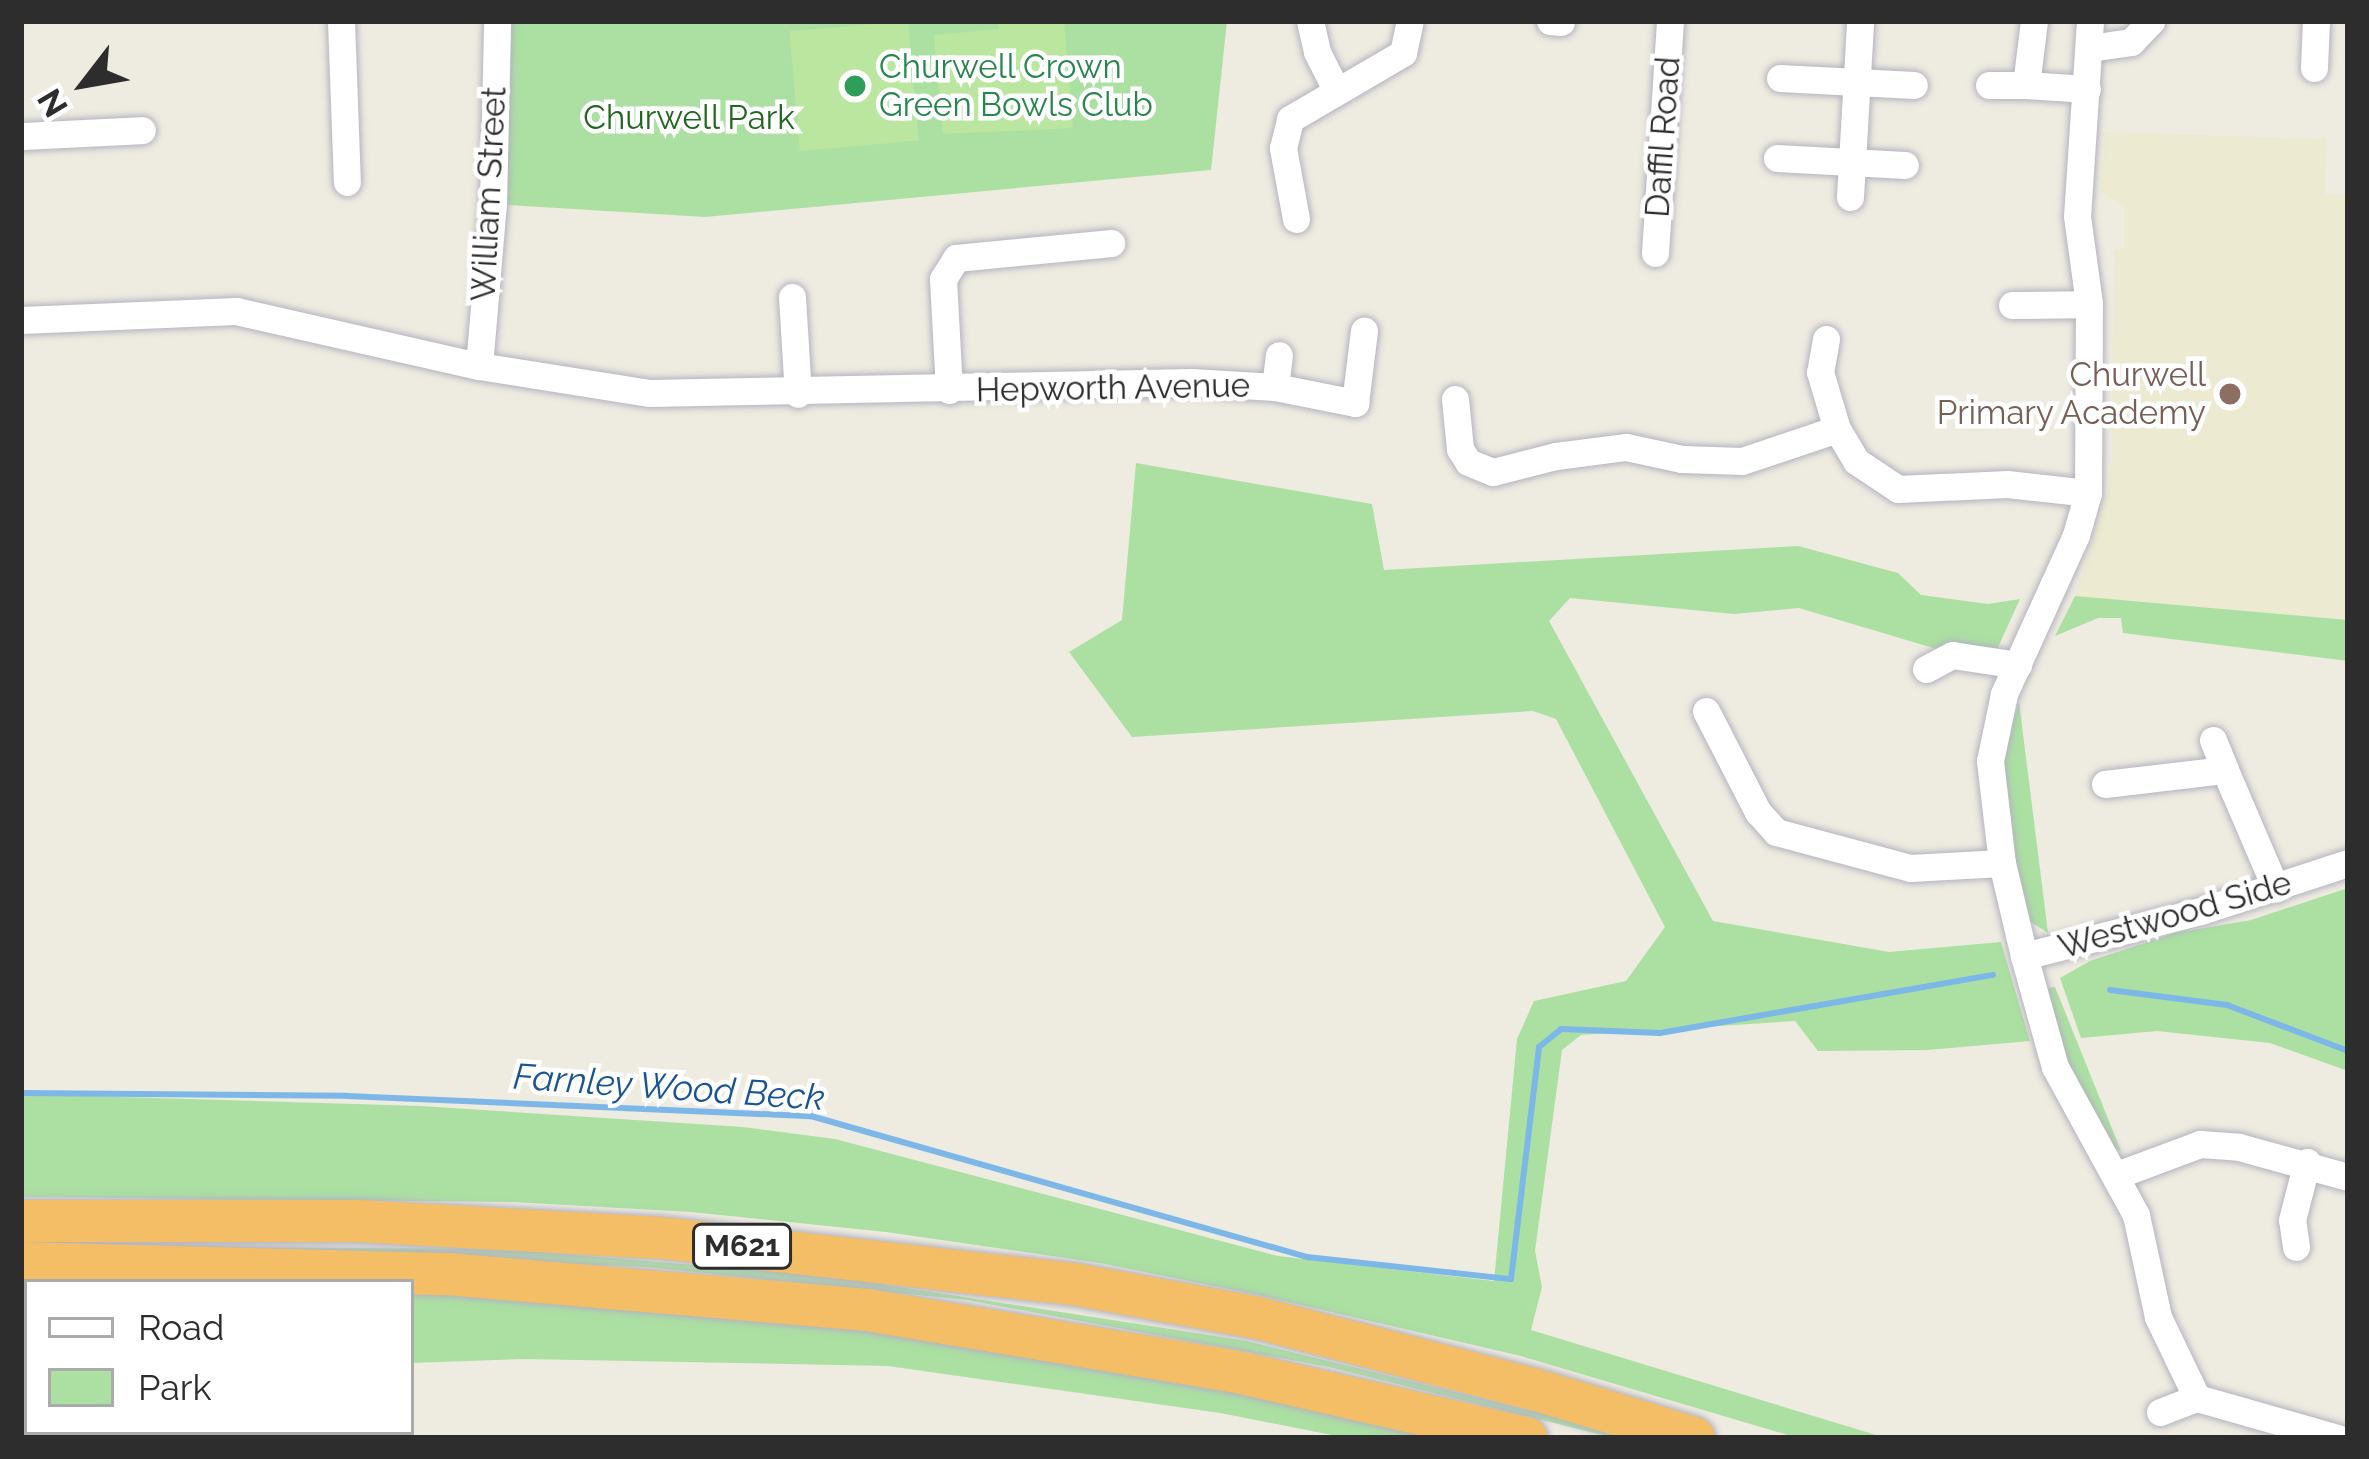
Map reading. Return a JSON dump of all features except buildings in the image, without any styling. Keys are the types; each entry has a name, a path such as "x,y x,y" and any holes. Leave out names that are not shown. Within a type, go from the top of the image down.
{"highway":[{"name":"M621","path":"21,1221 357,1221 705,1242 1073,1284 1258,1318 1537,1390 1694,1438"},
{"name":"M621","path":"21,1264 447,1274 867,1310 1078,1342 1526,1438"}],"street":[{"path":"340,21 347,182"},
{"name":"William Street","path":"479,366 493,205 497,21"},
{"path":"1310,21 1317,52 1336,90"},
{"path":"1296,219 1285,133 1290,119 1403,53 1410,21"},
{"path":"1550,21 1561,22"},
{"name":"Daffil Road","path":"1655,253 1670,21"},
{"path":"1850,197 1860,21"},
{"path":"2026,85 2034,21"},
{"path":"2089,35 2131,42 2151,21"},
{"path":"2314,68 2316,21"},
{"name":"Westwood Side","path":"2089,35 2077,216 2089,304 2088,493 2076,535 1995,725 1990,761 2002,863 2024,956 2276,889 2348,863"},
{"path":"1780,78 1914,85"},
{"path":"1989,85 2086,88"},
{"path":"21,136 142,130"},
{"path":"1777,158 1905,165"},
{"path":"949,390 944,280 956,258 1111,243"},
{"path":"792,297 798,394"},
{"path":"2012,305 2089,304"},
{"name":"Hepworth Avenue","path":"21,320 236,311 479,366 650,393 798,394 1192,382 1275,387 1355,403 1364,331"},
{"path":"1826,338 1820,372 1837,429 1856,461 1898,489 2007,484 2088,493"},
{"path":"1275,387 1279,355"},
{"path":"1455,399 1460,449 1468,462 1493,472 1556,455 1626,447 1697,461 1742,461 1837,429"},
{"path":"1926,669 1952,655 2018,665"},
{"path":"1706,711 1758,812 1776,832 1910,868 2002,863"},
{"path":"2212,740 2276,889"},
{"path":"2105,784 2225,770"},
{"path":"2024,956 2055,1067 2074,1111 2117,1175 2136,1215 2158,1317 2197,1398"},
{"path":"2117,1175 2200,1144 2307,1162 2348,1177"},
{"path":"2296,1247 2292,1220 2307,1162"},
{"path":"2160,1412 2197,1398 2337,1438"}],"shaded area":[{"name":"Churwell Primary Academy","path":"2105,132 2327,139 2325,194 2348,195 2348,620 2075,596 2107,495 2112,458 2114,250 2124,248 2124,207 2100,191"}],"green space":[{"name":"Churwell Park","path":"497,21 1227,21 1211,170 705,217 493,204"},
{"name":"Churwell Crown Green Bowls Club","path":"908,21 918,141 800,151 789,31"},
{"path":"999,21 1064,21 1073,128 943,134 934,35 999,29"},
{"path":"1136,463 1372,504 1384,570 1798,546 1898,573 1921,595 1988,604 2020,599 1995,654 1940,650 1799,608 1734,614 1570,598 1549,621 1713,921 1889,952 2001,942 2030,1041 1928,1050 1818,1051 1795,1021 1581,1035 1562,1050 1535,1251 1542,1287 1531,1330 1886,1438 1798,1438 1521,1356 1263,1296 1100,1263 886,1232 691,1212 513,1202 21,1197 21,1094 422,1106 743,1127 835,1139 1278,1256 1494,1281 1517,1039 1534,1001 1626,981 1665,927 1556,719 1533,711 1132,737 1069,652 1122,620"},
{"path":"2075,596 2348,620 2348,661 2123,633 2121,618 2098,618 2055,636"},
{"path":"2019,702 2048,933 2026,919 2000,786 2004,748"},
{"path":"2348,888 2348,1071 2270,1043 2157,1031 2081,1038 2060,978 2090,961 2175,933 2251,920"},
{"path":"2055,987 2121,1151 2106,1144 2061,1052 2046,988"},
{"path":"185,1247 501,1249 829,1276 1247,1341 1642,1438 1614,1438 1329,1367 967,1300 646,1267"},
{"path":"414,1292 467,1292 1020,1345 1469,1438 1347,1438 1220,1413 888,1366 524,1359 414,1363"}],"waterway":[{"name":"Farnley Wood Beck","path":"21,1093 347,1096 811,1116 1307,1257 1511,1279 1539,1047 1561,1029 1660,1033 1993,975"},
{"path":"2110,990 2227,1005 2348,1051"}],"place":[{"name":"Churwell Crown Green Bowls Club","path":"855,86"},
{"name":"Churwell Primary Academy","path":"2230,394"}]}
